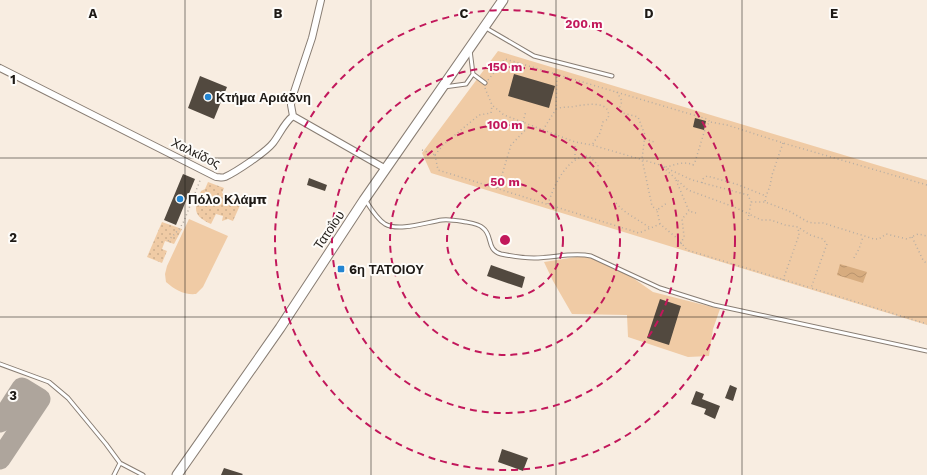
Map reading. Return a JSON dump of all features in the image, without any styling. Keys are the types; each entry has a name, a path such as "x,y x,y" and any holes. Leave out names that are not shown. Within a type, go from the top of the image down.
{"street":[{"path":"321,0 312,38 292,98 291,105 293,116 386,169"},
{"name":"Τατοΐου","path":"177,475 280,328 364,200 503,0"},
{"name":"Χαλκίδος","path":"0,68 216,177 223,178 234,172 272,144 287,121 293,116"}],"lane":[{"path":"484,27 534,56 612,76"},
{"path":"442,88 466,84 473,74 470,47"},
{"path":"473,74 485,83"},
{"path":"364,200 376,216 385,224 393,227 401,228 444,220 467,222 479,225 485,229 492,248 495,252 501,254 534,258 570,254 592,256 660,288 695,300 927,351"},
{"path":"0,364 49,382 68,398 120,463 143,475"},
{"path":"114,475 120,463"}],"path":[{"path":"660,224 639,233 582,216 438,170 435,155 443,145 478,115 491,113 492,105 485,83 505,59 707,119 710,122 727,125 927,185"},
{"path":"543,130 556,109 557,74"},
{"path":"617,92 622,101 620,107 623,113 638,117 645,135 642,159 652,206 657,210 660,224 687,250 927,324"},
{"path":"556,109 591,104 600,105 606,108 609,115 608,119 603,122 600,133 592,145"},
{"path":"492,105 504,115 523,122 529,126 575,142 592,145 668,167 679,163 693,165 706,126 710,122"},
{"path":"523,122 526,110"},
{"path":"498,188 511,145 529,126"},
{"path":"645,139 654,142"},
{"path":"575,142 575,159"},
{"path":"765,202 772,174 783,143"},
{"path":"422,150 435,155"},
{"path":"548,204 553,186 575,159 582,156 589,156 598,166 598,172"},
{"path":"661,165 688,190 734,207 761,220 771,220 785,225 798,227 810,235 823,239 827,244 811,288"},
{"path":"661,165 676,173 702,183 748,196 751,202 748,220"},
{"path":"168,241 180,228 184,221 204,170"},
{"path":"702,183 703,179 707,176 736,184 766,196"},
{"path":"675,178 689,211"},
{"path":"751,202 765,202 789,211 808,222 823,223 858,233 863,237 879,239 886,234 908,239 918,234 927,236"},
{"path":"616,203 624,212 634,216 650,228"},
{"path":"657,210 667,203"},
{"path":"689,211 696,213"},
{"path":"681,244 684,236 682,219 689,211"},
{"path":"783,280 799,235 798,227"},
{"path":"854,258 863,237"},
{"path":"912,237 923,260 927,264"}],"shaded area":[{"path":"498,51 927,180 927,325 431,173 422,153"},
{"path":"208,182 224,188 222,193 241,203 233,221 228,219 222,221 223,216 216,214 211,224 200,218 196,211 197,202 201,191 205,189"},
{"path":"189,219 228,236 203,287 196,294 184,293 173,287 166,282 165,274 167,266"},
{"path":"162,222 182,229 174,244 165,241 162,249 167,251 162,263 147,257"},
{"path":"576,257 593,257 623,271 653,292 720,309 713,329 709,356 688,357 628,337 627,315 572,314 544,262"}],"water":[{"path":"840,264 867,272 863,283 837,275"}],"building":[{"path":"514,74 555,86 549,108 508,96"},
{"name":"Κτήμα Αριάδνη","path":"200,76 227,87 214,119 188,108"},
{"path":"695,118 706,121 704,130 693,127"},
{"name":"Πόλο Κλάμπ","path":"183,174 195,179 176,225 164,220"},
{"path":"309,178 327,185 325,191 307,185"},
{"path":"491,265 525,277 522,288 487,276"},
{"path":"660,299 681,306 669,345 647,338"},
{"path":"730,385 737,388 733,401 725,398"},
{"path":"696,391 704,394 702,399 720,406 715,419 704,414 706,409 691,404"},
{"path":"502,449 528,458 523,471 498,462"},
{"path":"224,468 243,474 221,475"}],"taxiway":[{"path":"0,422 22,388 40,399 0,459"}],"place":[{"name":"Κτήμα Αριάδνη","path":"208,97"},
{"name":"Πόλο Κλάμπ","path":"180,199"},
{"name":"6η ΤΑΤΟΙΟΥ","path":"341,269"}]}
